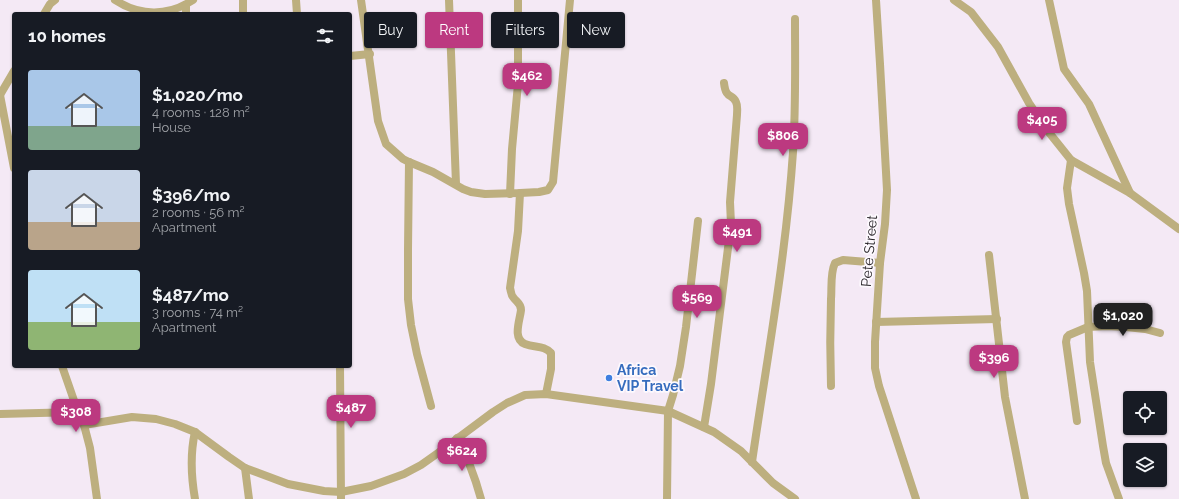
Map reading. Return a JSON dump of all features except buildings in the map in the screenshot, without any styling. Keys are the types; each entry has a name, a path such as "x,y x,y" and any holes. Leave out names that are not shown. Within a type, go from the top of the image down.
{"street":[{"path":"45,12 50,4 55,0"},
{"path":"115,0 125,10 146,12 157,12 186,5 193,0"},
{"path":"243,0 243,12"},
{"path":"296,0 297,12"},
{"path":"361,0 370,54 378,121 386,144 403,159 471,192 485,194 520,194 539,192 548,190 553,182 570,0"},
{"path":"449,0 456,184"},
{"path":"510,194 512,149 518,84 518,0"},
{"name":"Pete Street","path":"876,0 887,190 876,322 876,368 879,386 916,499"},
{"path":"954,0 970,12 983,26 1011,68 1029,103 1047,130 1071,160 1130,194 1179,229"},
{"path":"1049,0 1064,69 1089,104 1130,194"},
{"path":"186,5 186,12"},
{"path":"752,462 787,219 793,152 795,19"},
{"path":"352,56 370,54"},
{"path":"12,75 0,95 12,158"},
{"path":"704,427 711,384 730,224 730,202 737,115 736,102 727,95 724,83"},
{"path":"1071,160 1067,188 1087,291 1090,362 1106,463 1119,499"},
{"path":"409,162 408,299 411,325 417,354 431,406"},
{"path":"520,194 517,237 510,288 513,297 521,307 518,329 521,341 525,344 542,347 552,353 551,369 546,394"},
{"path":"668,499 668,411 680,366 698,221"},
{"path":"989,256 1006,397 1025,499"},
{"path":"831,386 830,332 832,286 835,263 843,260 880,262"},
{"path":"876,322 997,318"},
{"path":"1077,421 1066,342 1067,337 1088,326 1126,327 1145,329 1160,333"},
{"path":"63,368 84,425 90,448 97,499"},
{"path":"340,368 341,495"},
{"path":"84,425 132,417 156,419 175,424 195,432 245,468 288,484 341,495 390,480 421,465 506,403 525,396 546,394 668,411 720,436 741,451 773,483 793,498"},
{"path":"0,414 78,412"},
{"path":"195,432 191,459 192,483 195,499"},
{"path":"457,438 474,473 481,499"},
{"path":"245,468 249,499"}],"place":[{"name":"Africa VIP Travel","path":"609,378"}]}
